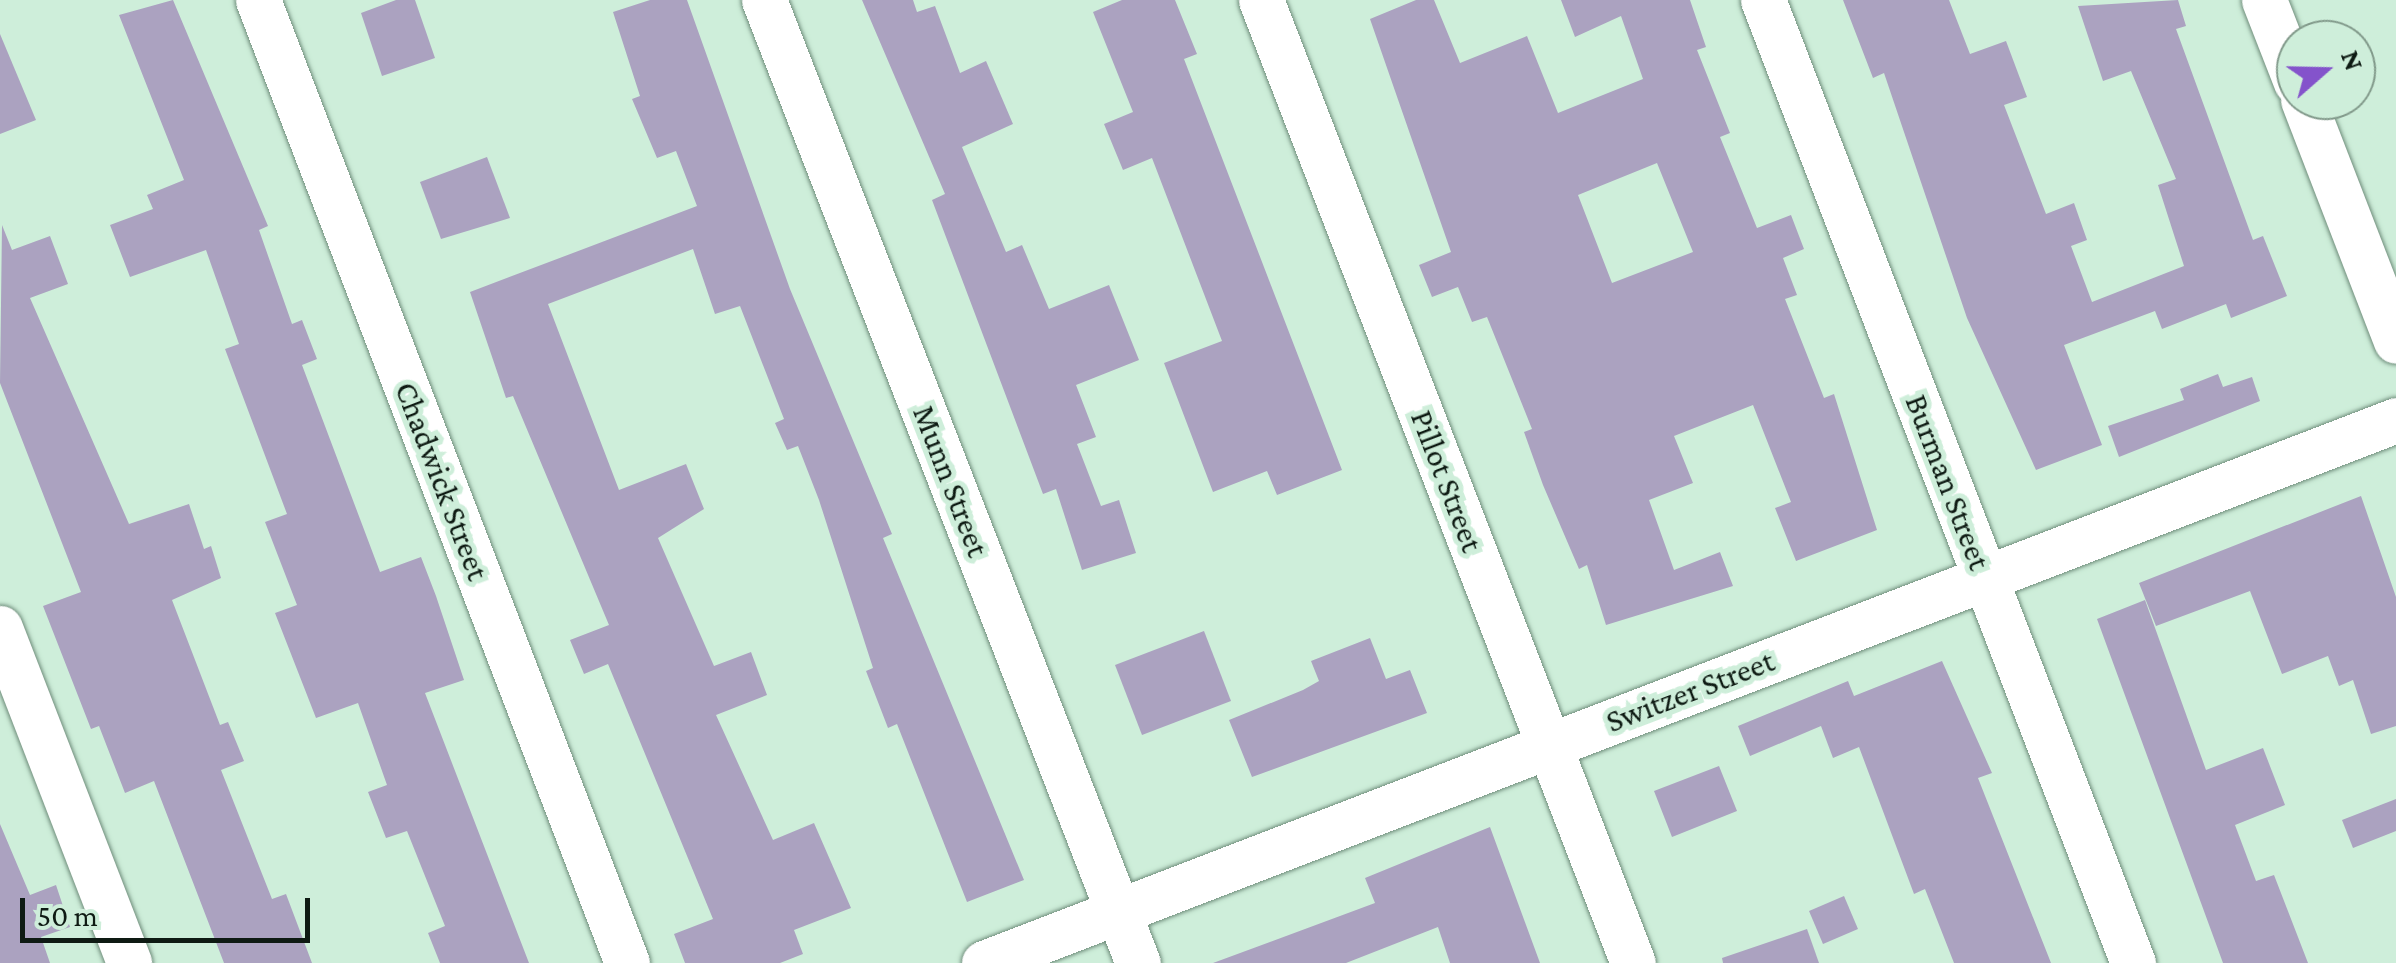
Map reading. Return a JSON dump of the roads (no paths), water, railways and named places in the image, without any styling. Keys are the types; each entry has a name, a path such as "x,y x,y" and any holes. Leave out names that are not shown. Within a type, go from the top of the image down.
{"street":[{"name":"Chadwick Street","path":"258,0 626,963"},
{"name":"Munn Street","path":"764,0 1138,963"},
{"name":"Pillot Street","path":"1262,0 1633,963"},
{"name":"Burman Street","path":"1762,0 2133,963"},
{"path":"2264,0 2276,31"},
{"path":"2311,120 2396,341"},
{"name":"Switzer Street","path":"984,963 2396,420"},
{"path":"0,628 128,963"}]}
